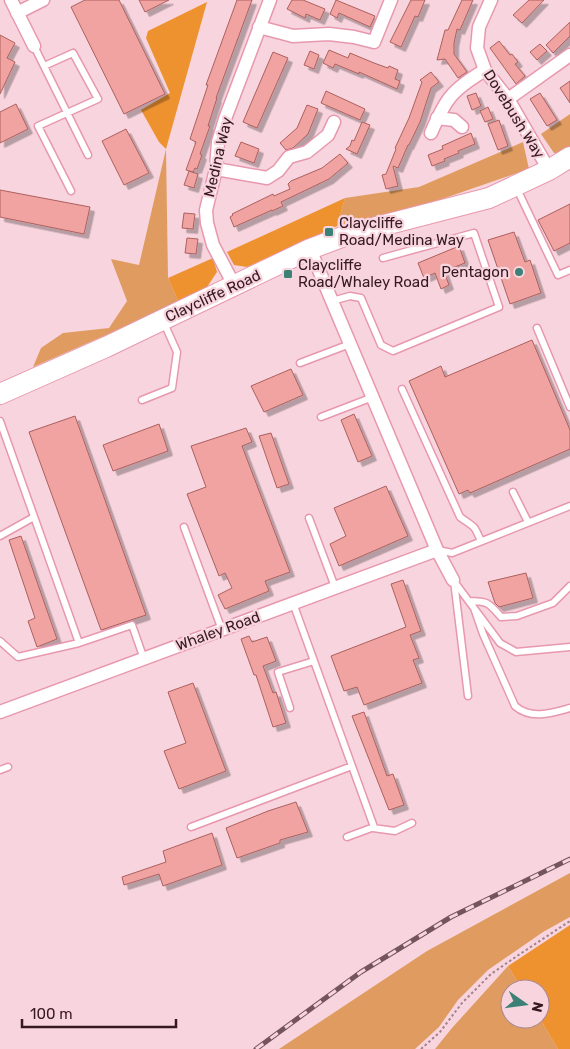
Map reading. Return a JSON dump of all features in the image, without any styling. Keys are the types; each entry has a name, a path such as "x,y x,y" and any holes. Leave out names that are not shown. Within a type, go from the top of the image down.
{"highway":[{"name":"Claycliffe Road","path":"0,394 310,250 350,234 489,198 549,170 570,157"}],"street":[{"path":"10,0 34,46"},
{"path":"17,13 43,0"},
{"name":"Medina Way","path":"234,285 213,245 207,223 206,210 216,169 218,142 225,119 270,0"},
{"path":"259,27 293,36 329,34 354,36 374,42 391,0"},
{"name":"Dovebush Way","path":"491,0 479,27 477,48 484,70 508,99 549,170"},
{"path":"508,99 570,55"},
{"path":"431,133 443,104 461,84 484,70"},
{"path":"437,118 454,120 462,127"},
{"path":"216,169 267,178 278,172 289,157 306,152 328,135 334,122"},
{"path":"310,250 437,550 453,580"},
{"name":"Whaley Road","path":"0,712 437,550"}],"lane":[{"path":"34,46 88,155"},
{"path":"44,66 73,53 98,100 38,126 71,191"},
{"path":"516,186 558,276 570,270"},
{"path":"332,301 350,296 360,298 381,345 393,351 499,307 474,233 383,258"},
{"path":"142,400 172,388 176,352 163,319"},
{"path":"537,328 570,406"},
{"path":"300,362 350,344"},
{"path":"402,389 460,517 474,526 481,541"},
{"path":"322,417 373,398"},
{"path":"0,421 79,644"},
{"path":"513,492 528,522"},
{"path":"437,550 452,553 570,506"},
{"path":"0,536 34,517"},
{"path":"308,518 335,587"},
{"path":"184,527 222,630"},
{"path":"453,580 500,643 516,652 570,646"},
{"path":"453,580 468,696"},
{"path":"469,601 480,601 490,604 501,617 516,616 553,603 570,586"},
{"path":"293,603 374,827 372,828 395,831 412,823"},
{"path":"474,608 483,634 515,706 523,712 539,714 570,708"},
{"path":"0,641 18,657 79,644 132,625 144,658"},
{"path":"290,708 278,672 314,661"},
{"path":"191,827 352,766"},
{"path":"0,770 8,767"},
{"path":"347,838 374,827"}],"path":[{"path":"421,1049 440,1032 462,1003 491,974 570,921"}],"shaded area":[{"path":"207,2 166,149 159,142 141,110 170,93 146,38 148,31"},
{"path":"570,114 570,148 561,153 554,153 541,134"},
{"path":"523,142 529,169 413,209 337,226 345,198 419,187"},
{"path":"166,149 168,278 179,303 33,367 41,348 63,333 109,328 127,301 111,259 139,265"},
{"path":"345,198 337,226 247,267 234,265 227,252"},
{"path":"213,258 217,272 203,293 179,303 168,278"},
{"path":"570,873 570,917 543,932 488,970 458,1000 439,1027 415,1049 279,1049 427,951"},
{"path":"570,925 570,1049 558,1049 546,1029 550,1029 550,979 516,979 508,966"},
{"path":"508,966 516,979 500,979 500,1029 546,1029 558,1049 435,1049"}],"building":[{"path":"85,0 119,0 165,94 124,114 71,7"},
{"path":"139,0 169,0 145,12"},
{"path":"237,0 252,0 216,98 208,126 210,126 200,154 202,155 197,169 195,168 193,172 186,170 196,142 190,139 208,85 206,85"},
{"path":"292,0 303,0 325,9 320,20 306,14 305,18 287,9"},
{"path":"336,0 375,16 370,27 339,13 337,18 330,14"},
{"path":"411,0 425,0 418,17 415,16 401,47 390,42"},
{"path":"462,0 473,0 460,30 457,29 454,43 454,54 467,72 458,78 445,59 437,60 445,30 448,30"},
{"path":"529,0 544,0 522,23 513,15"},
{"path":"570,22 570,36 553,53 546,45"},
{"path":"0,35 15,43 7,58 15,62 0,94"},
{"path":"499,41 518,62 515,64 525,76 516,84 490,48"},
{"path":"540,44 547,51 537,60 530,52"},
{"path":"329,50 348,58 350,53 398,70 395,79 400,81 397,89 359,72 359,74 335,64 333,68 323,63"},
{"path":"310,51 319,55 314,69 304,65"},
{"path":"273,52 288,58 257,128 243,122"},
{"path":"431,72 439,82 431,88 420,122 398,168 393,166 398,186 386,189 382,175 386,174 395,148 409,118 422,82 420,80"},
{"path":"570,81 570,103 560,88"},
{"path":"326,91 365,109 360,120 321,103"},
{"path":"476,93 481,106 472,110 467,96"},
{"path":"540,93 557,120 547,126 530,99"},
{"path":"16,104 28,129 0,143 0,112"},
{"path":"307,105 318,109 308,134 293,148 286,150 280,143 297,128"},
{"path":"488,107 493,119 485,122 480,111"},
{"path":"499,120 508,146 498,150 488,124"},
{"path":"362,122 370,125 357,154 346,149 350,146 352,140 354,141"},
{"path":"126,129 149,173 124,185 102,141"},
{"path":"471,133 475,144 458,151 459,153 432,166 428,155 443,149 442,146"},
{"path":"241,142 259,149 254,163 235,156"},
{"path":"340,154 348,163 329,179 281,202 283,206 234,227 230,217 232,214 273,194 274,196 290,189 288,184 291,181 322,168"},
{"path":"189,171 198,174 194,188 184,185"},
{"path":"0,190 90,207 84,234 0,217"},
{"path":"570,204 570,243 554,251 538,220"},
{"path":"184,213 195,214 193,229 182,228"},
{"path":"514,232 525,262 530,260 541,293 510,304 488,240"},
{"path":"187,238 198,239 196,254 185,253"},
{"path":"459,246 465,263 444,271 449,285 441,289 435,273 424,278 418,263"},
{"path":"532,340 570,430 570,449 470,493 468,490 459,494 409,381 441,366 445,377"},
{"path":"291,369 303,395 264,412 251,386"},
{"path":"354,414 372,456 358,462 341,420"},
{"path":"75,416 146,615 101,630 29,432"},
{"path":"159,424 168,451 113,471 103,445"},
{"path":"246,428 252,442 242,446 290,572 265,581 269,591 225,609 218,595 232,588 225,573 219,576 187,494 206,487 191,446"},
{"path":"271,433 289,484 277,488 259,436"},
{"path":"386,486 408,536 339,566 330,544 346,536 334,508"},
{"path":"21,536 57,639 37,647 28,621 35,618 9,540"},
{"path":"526,573 533,598 499,607 495,603 488,582"},
{"path":"403,580 421,631 410,635 419,658 413,660 422,683 364,705 357,687 344,691 331,656 406,627 391,584"},
{"path":"249,636 252,642 267,637 276,661 263,666 273,693 276,692 286,723 273,727 256,675 254,675 241,639"},
{"path":"193,683 226,771 179,789 164,751 186,743 168,692"},
{"path":"364,712 387,776 393,774 404,805 389,810 352,716"},
{"path":"296,802 308,832 280,840 280,843 237,858 226,828"},
{"path":"212,833 222,865 163,886 159,874 124,885 122,877 166,862 163,851"}],"railway":[{"path":"256,1049 361,972 451,917 570,859"}],"place":[{"name":"Claycliffe Road/Medina Way","path":"329,232"},
{"name":"Pentagon","path":"519,272"},
{"name":"Claycliffe Road/Whaley Road","path":"288,274"}]}
